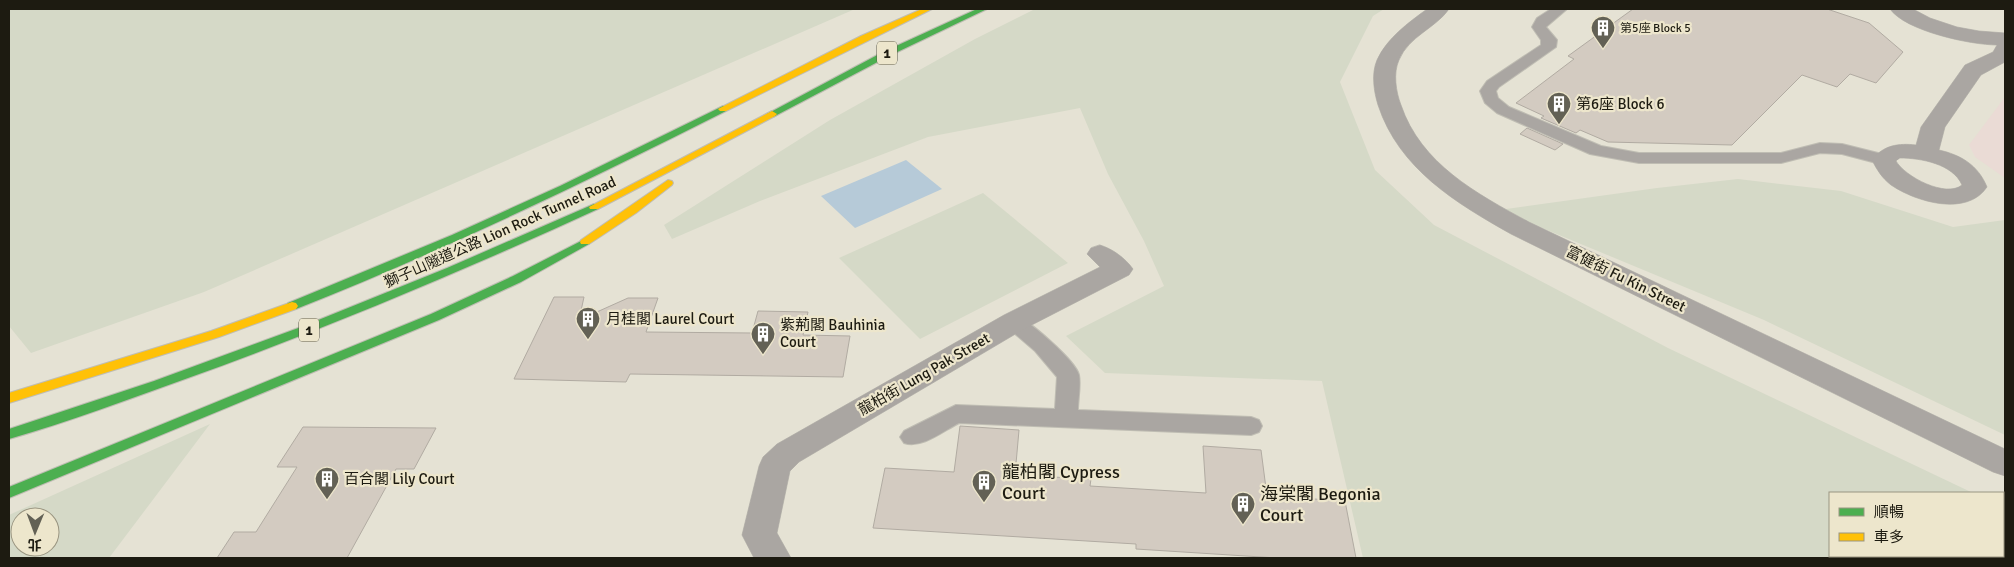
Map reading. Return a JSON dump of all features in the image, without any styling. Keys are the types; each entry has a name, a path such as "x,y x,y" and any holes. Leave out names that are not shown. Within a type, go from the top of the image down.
{"highway":[{"name":"獅子山隧道公路 Lion Rock Tunnel Road","path":"9,398 206,337 358,281 535,203 864,38 928,9"},
{"name":"獅子山隧道公路 Lion Rock Tunnel Road","path":"9,434 228,361 402,294 502,250 601,203 902,45 983,9"},
{"path":"9,493 426,321 513,282 578,247 616,223 716,144"}],"street":[{"name":"富健街 Fu Kin Street","path":"1439,9 1413,29 1397,45 1388,61 1384,76 1390,106 1396,122 1418,157 1438,176 1474,202 1520,228 2005,462"},
{"path":"1900,9 1908,15 1967,31"},
{"path":"1914,9 1990,40 2005,39"},
{"path":"1973,70 1961,50 1959,42 1967,31 1987,22 2005,21"},
{"path":"1926,154 1933,127 1973,70 2000,56 2005,49"},
{"path":"1902,151 1926,154 1948,161 1966,172 1973,180 1975,187 1971,193 1962,196 1949,196 1917,189 1892,175 1886,167 1884,160 1887,155 1893,152 1902,151"},
{"name":"龍柏街 Lung Pak Street","path":"766,547 775,466 788,453 1014,322 1119,269 1100,254"}],"lane":[{"path":"1560,9 1542,21 1539,27 1549,40 1548,47 1493,84 1488,91 1491,100 1503,110 1596,150 1639,158 1781,158 1820,148 1835,148 1884,160"},
{"path":"1014,322 1043,346 1068,375 1066,419"},
{"path":"912,437 956,414 1252,426"}],"shaded area":[{"path":"2005,97 2005,178 1975,157 1969,145"}],"green space":[{"path":"9,9 855,9 204,292 31,353 9,326"},
{"path":"1035,9 1384,9 1373,16 1340,82 1375,170 1434,225 1668,348 1971,492 1829,492 1829,557 1985,558 1363,558 1322,381 1105,373 1066,336 1164,286 1144,241 1108,174 1080,108 928,137 760,201 672,239 664,225 830,120 975,39"},
{"path":"1738,179 1841,191 1953,227 2005,220 2005,435 1764,320 1499,210"},
{"path":"983,193 1068,263 920,339 839,258"},
{"path":"210,424 109,558 9,558 9,515 10,557 60,557 60,507 27,507"}],"water":[{"path":"906,160 942,189 855,228 821,196"}],"building":[{"path":"1633,9 1827,9 1869,23 1903,52 1876,83 1850,74 1837,87 1802,75 1732,145 1608,142 1580,130 1576,133 1541,118 1544,116 1516,103 1574,59 1568,56"},
{"path":"1527,128 1563,144 1555,150 1520,134"},
{"path":"554,297 584,297 579,320 628,298 658,298 646,332 752,333 758,311 808,312 803,335 850,336 843,377 630,374 626,382 514,379"},
{"path":"960,426 1019,430 1015,475 1091,479 1090,486 1206,493 1203,446 1261,450 1267,496 1345,501 1356,558 1277,558 1136,549 1136,544 873,528 885,468 954,472"},
{"name":"百合閣 Lily Court","path":"303,427 436,428 414,469 396,469 347,558 217,558 234,532 256,532 297,467 277,467"}],"traffic: fast":[{"path":"772,114 886,54 983,9"},
{"path":"292,306 456,238 564,188 723,109"},
{"path":"9,434 84,410 305,330 451,271 594,207"},
{"path":"9,493 435,317 517,279 585,242"}],"traffic: slow":[{"path":"723,109 864,38 928,9"},
{"path":"594,207 772,114"},
{"path":"585,242 632,211 668,183"},
{"path":"9,398 215,334 292,306"}],"place":[{"name":"第5座 Block 5","path":"1603,49"},
{"name":"第6座 Block 6","path":"1559,125"},
{"name":"月桂閣 Laurel Court","path":"588,340"},
{"name":"紫荊閣 Bauhinia Court","path":"763,355"},
{"name":"百合閣 Lily Court","path":"327,500"},
{"name":"龍柏閣 Cypress Court","path":"984,503"},
{"name":"海棠閣 Begonia Court","path":"1243,525"}]}
